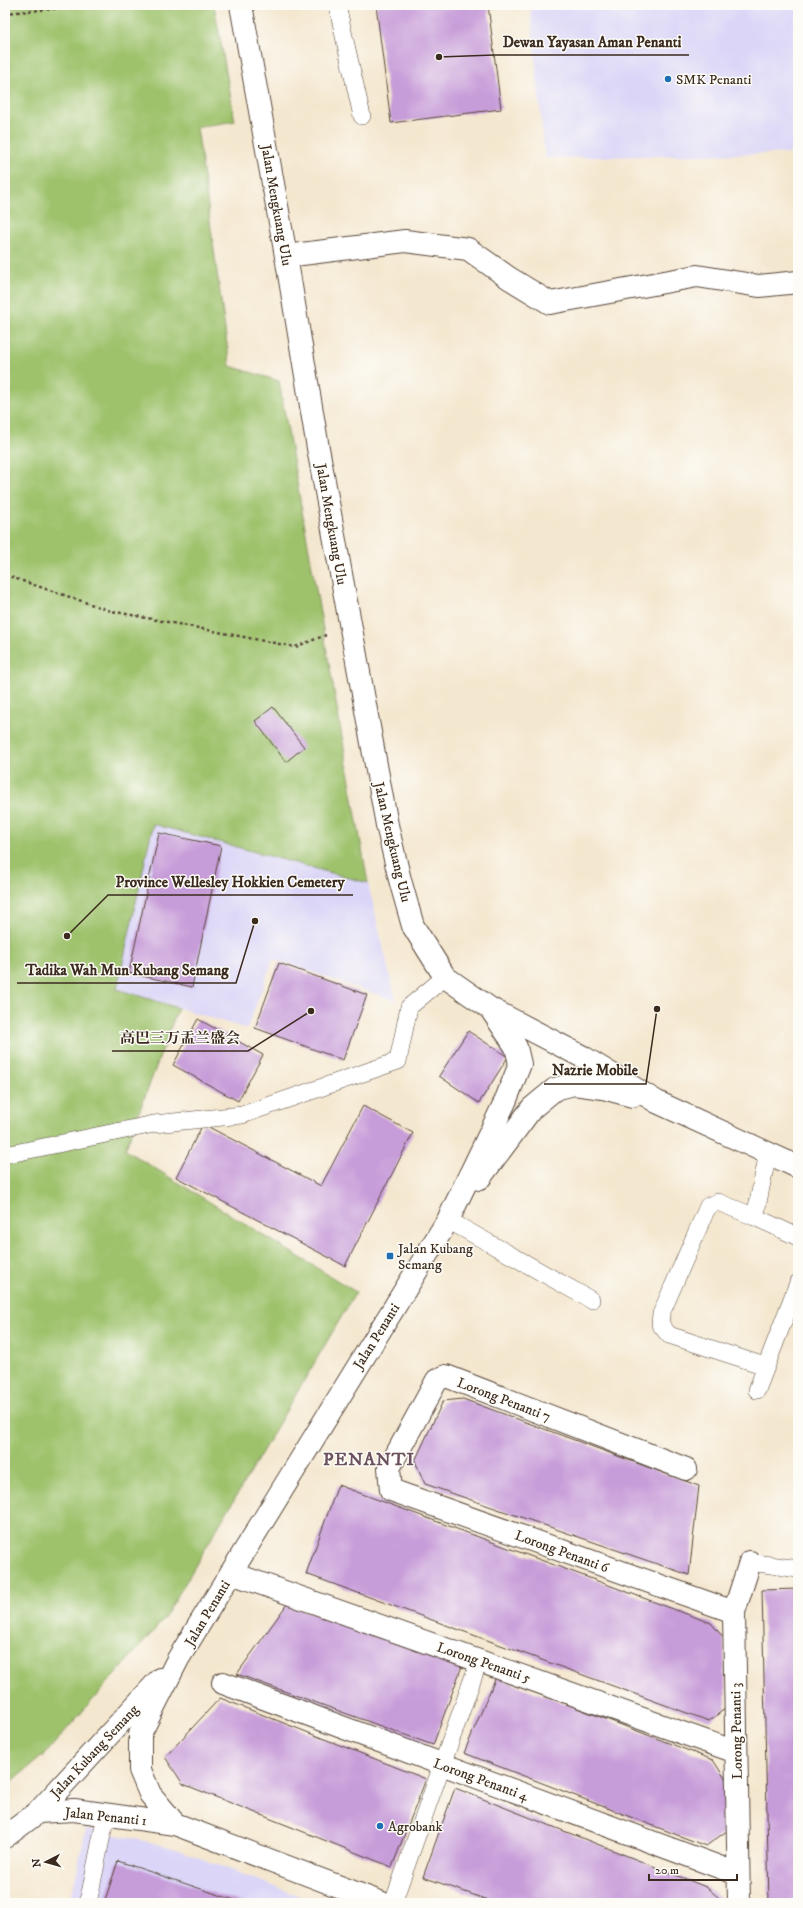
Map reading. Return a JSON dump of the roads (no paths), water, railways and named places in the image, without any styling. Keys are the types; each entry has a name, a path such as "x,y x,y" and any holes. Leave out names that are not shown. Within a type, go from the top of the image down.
{"main road":[{"name":"Jalan Mengkuang Ulu","path":"241,5 350,625 387,825 400,880 413,926 445,977 491,1009"},
{"path":"286,256 405,241 468,250 509,278 550,303 697,276 759,286 798,282"},
{"path":"491,1009 583,1057 657,1102 798,1167"},
{"name":"Jalan Penanti","path":"448,1220 505,1102 520,1064 516,1047 491,1009"},
{"name":"Jalan Penanti","path":"174,1824 150,1794 140,1770 140,1734 178,1659 448,1220 532,1108 555,1089 574,1084 603,1088 657,1102"},
{"name":"Lorong Penanti 7","path":"390,1490 389,1468 437,1380 446,1376 686,1469"},
{"name":"Lorong Penanti 6","path":"390,1490 734,1612"},
{"name":"Lorong Penanti 3","path":"739,1903 734,1612 750,1562"},
{"name":"Lorong Penanti 5","path":"231,1573 736,1752"},
{"name":"Jalan Kubang Semang","path":"5,1837 38,1812 178,1659"},
{"name":"Lorong Penanti 4","path":"223,1683 738,1874"},
{"name":"Jalan Penanti 1","path":"38,1812 74,1810 174,1824"},
{"path":"174,1824 382,1903"}],"lane":[{"path":"337,5 362,116"},
{"path":"5,1155 154,1124 242,1115 398,1061 409,1007 445,977"},
{"path":"755,1217 768,1154"},
{"path":"765,1366 669,1335 660,1324 661,1314 708,1206 718,1202 798,1237"},
{"path":"448,1220 590,1300"},
{"path":"757,1390 798,1283"},
{"path":"750,1562 798,1569"},
{"path":"393,1903 479,1661"},
{"path":"88,1903 106,1815"}],"place":[{"name":"Dewan Yayasan Aman Penanti","path":"439,57"},
{"name":"SMK Penanti","path":"668,79"},
{"name":"Tadika Wah Mun Kubang Semang","path":"255,921"},
{"name":"Province Wellesley Hokkien Cemetery","path":"67,936"},
{"name":"Nazrie Mobile","path":"657,1009"},
{"name":"高巴三万盂兰盛会","path":"311,1011"},
{"name":"Jalan Kubang Semang","path":"390,1256"},
{"name":"Agrobank","path":"380,1826"}],"district":[{"name":"PENANTI","path":"369,1459"}]}
